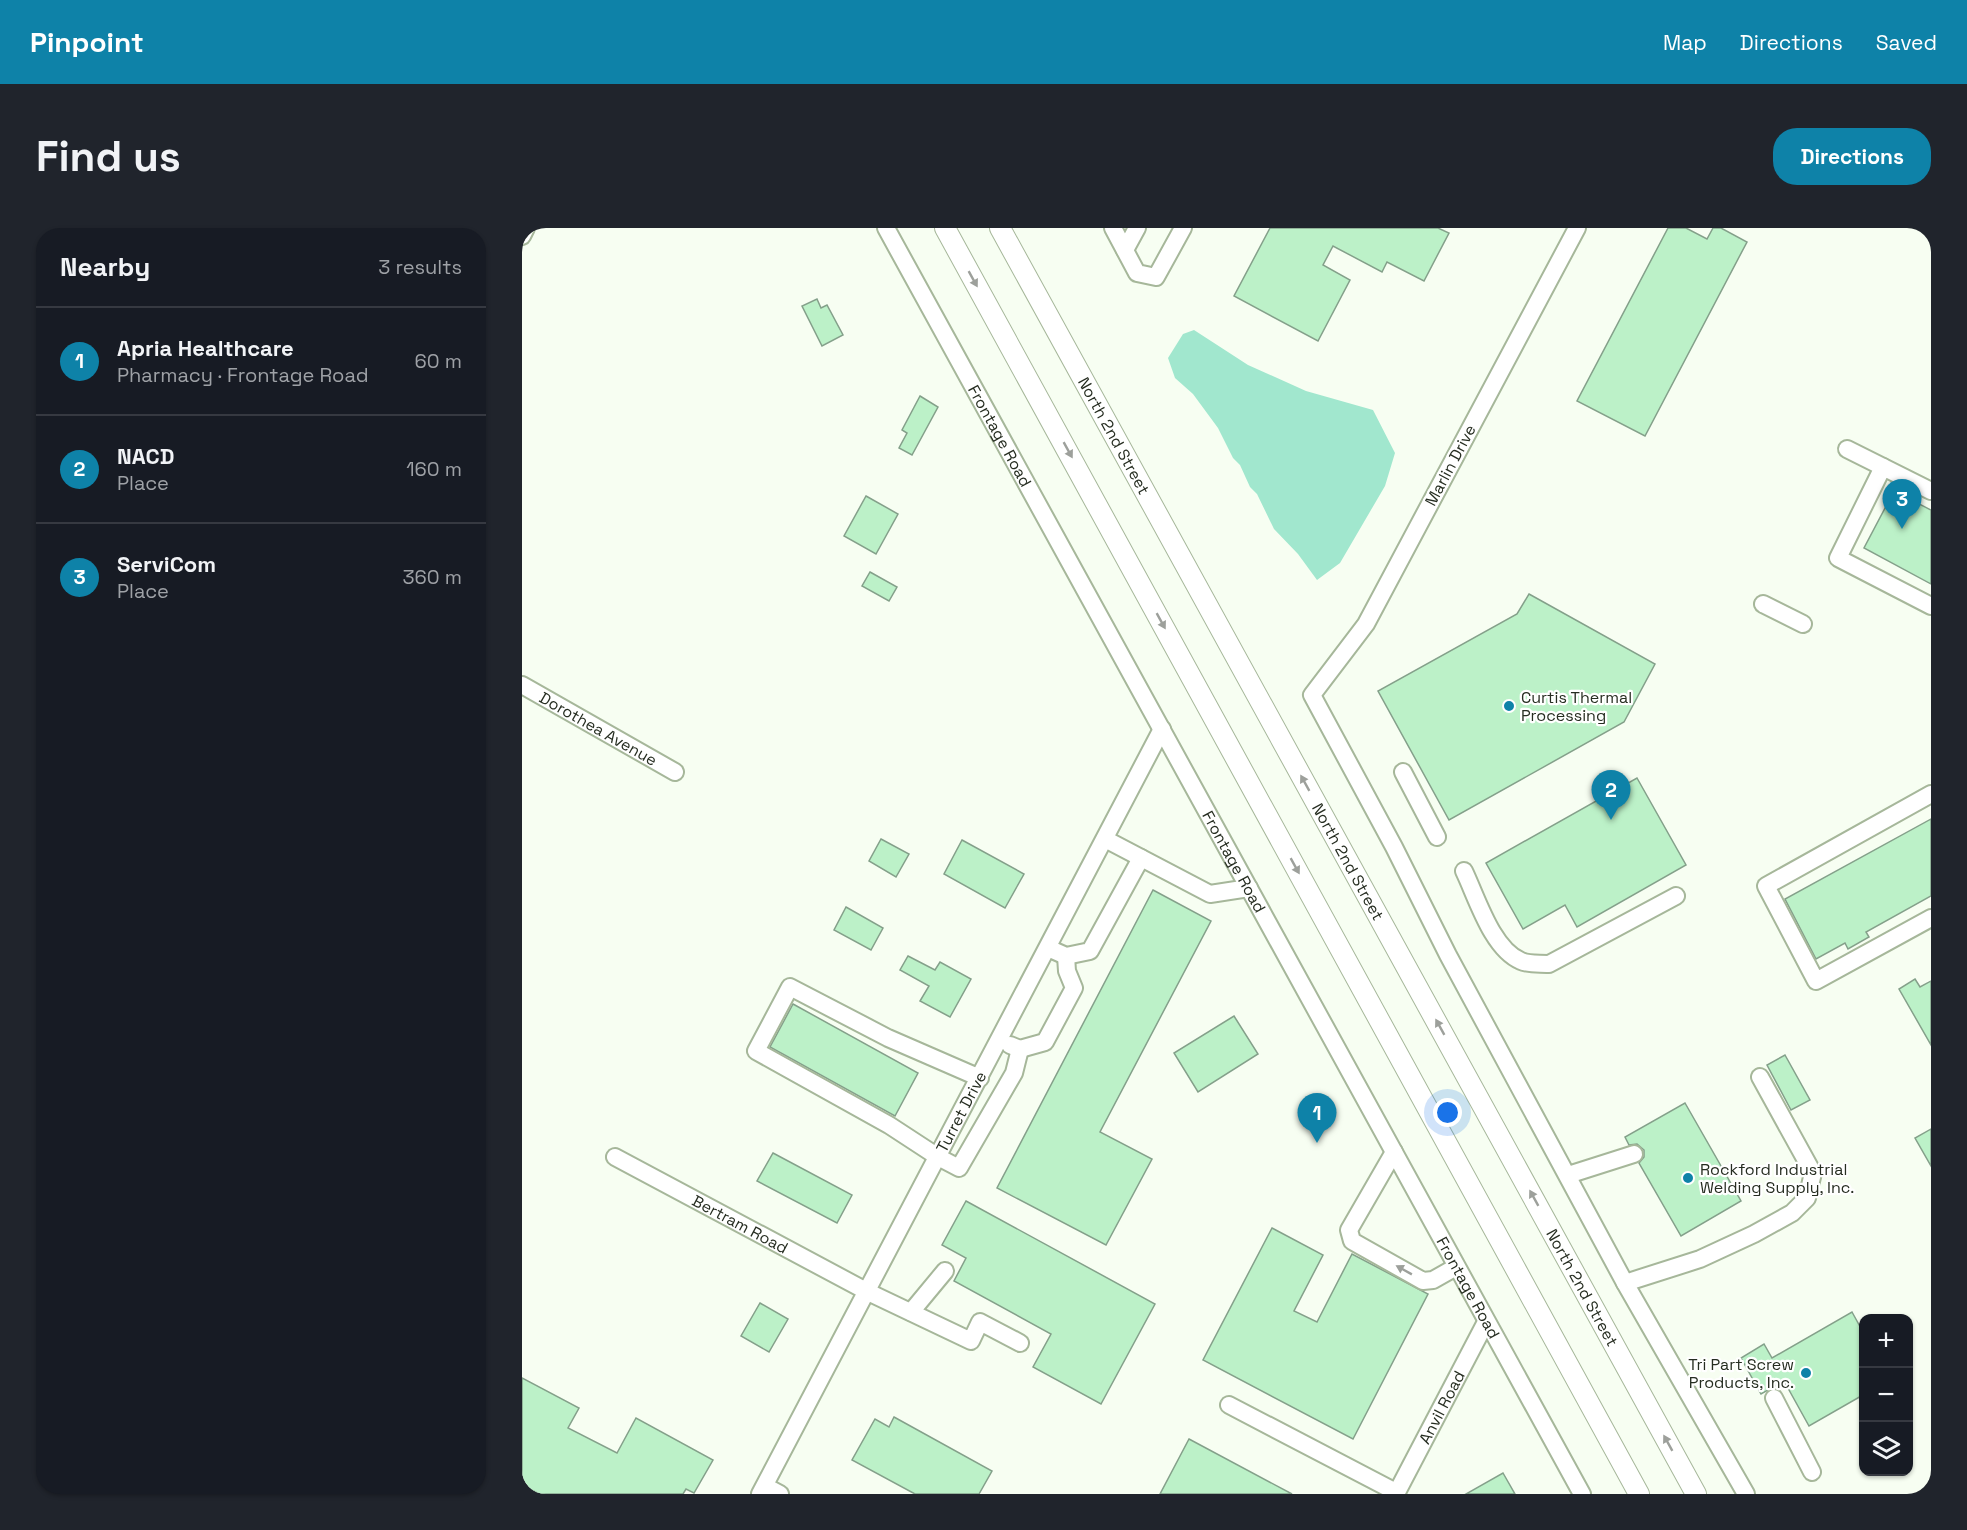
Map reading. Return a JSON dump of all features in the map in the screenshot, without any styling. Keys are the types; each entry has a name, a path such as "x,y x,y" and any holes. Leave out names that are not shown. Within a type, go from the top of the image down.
{"main road":[{"path":"945,228 1639,1494"},
{"name":"North 2nd Street","path":"1000,228 1696,1494"}],"street":[{"path":"522,236 526,228"},
{"name":"Frontage Road","path":"886,228 1582,1494"},
{"path":"1113,228 1137,273 1156,277 1183,228"},
{"path":"1125,250 1137,228"},
{"name":"Marlin Drive","path":"1568,1175 1448,955 1394,847 1312,695 1366,624 1577,228"},
{"path":"1847,449 1931,491"},
{"path":"1884,467 1838,558 1931,606"},
{"path":"1763,603 1803,624"},
{"name":"Dorothea Avenue","path":"522,685 675,772"},
{"name":"Turret Drive","path":"768,1491 868,1292 1162,729"},
{"path":"1402,772 1437,837"},
{"path":"1931,794 1766,886 1816,981 1931,918"},
{"path":"1105,839 1210,894 1249,888"},
{"path":"1048,948 1066,956 1090,951 1141,858"},
{"path":"1464,871 1496,939 1521,962 1549,964 1676,896"},
{"path":"999,1041 1020,1049 1045,1042 1074,988 1067,971 1066,956"},
{"path":"980,1078 888,1038 790,987 756,1051 889,1125 959,1168 1014,1073 1020,1049"},
{"path":"1625,1283 1700,1259 1754,1234 1792,1213 1807,1198 1813,1173 1760,1077"},
{"path":"1394,1152 1349,1230 1352,1242 1423,1281 1433,1280 1456,1267"},
{"path":"1635,1155 1568,1175 1625,1283 1746,1494"},
{"name":"Bertram Road","path":"615,1157 868,1292 971,1341 980,1322 1020,1342"},
{"path":"911,1312 945,1271"},
{"name":"Anvil Road","path":"1396,1493 1486,1322"},
{"path":"1774,1398 1812,1472"},
{"path":"1229,1405 1396,1493"}],"shaded area":[{"path":"1194,330 1248,365 1306,391 1373,410 1395,453 1385,486 1340,563 1317,580 1298,554 1274,529 1257,494 1250,487 1218,428 1193,394 1175,378 1168,358 1183,334"}],"building":[{"path":"1270,228 1438,228 1449,233 1424,281 1387,262 1382,272 1333,246 1323,265 1350,280 1318,341 1234,296"},
{"path":"1668,228 1686,228 1707,239 1713,228 1721,228 1747,242 1645,436 1577,401"},
{"path":"817,299 821,308 827,305 843,335 822,346 802,306"},
{"path":"920,396 938,407 912,455 899,448 907,433 902,430"},
{"path":"1894,491 1931,510 1931,584 1864,548"},
{"path":"866,496 898,514 876,554 844,536"},
{"path":"870,572 897,587 889,601 862,586"},
{"name":"Curtis Thermal Processing","path":"1529,594 1655,664 1624,722 1449,820 1378,691 1517,614"},
{"path":"1637,778 1686,865 1577,927 1565,905 1523,929 1486,863"},
{"path":"1931,819 1931,896 1866,932 1869,937 1848,949 1845,943 1816,959 1785,899"},
{"path":"881,839 909,854 896,877 869,861"},
{"path":"962,840 1024,874 1005,908 944,874"},
{"path":"1153,890 1211,921 1100,1132 1152,1159 1106,1245 997,1188"},
{"path":"846,907 883,928 871,950 834,930"},
{"path":"908,956 935,970 940,962 971,979 950,1017 920,1001 929,986 900,970"},
{"path":"1915,979 1920,987 1931,981 1931,1045 1899,989"},
{"path":"793,1004 918,1073 895,1116 770,1047"},
{"path":"1234,1016 1258,1054 1198,1092 1174,1053"},
{"path":"1785,1055 1810,1100 1791,1110 1767,1065"},
{"name":"Rockford Industrial Welding Supply, Inc.","path":"1685,1103 1741,1201 1681,1236 1639,1163 1644,1157 1644,1150 1637,1144 1629,1145 1625,1137"},
{"path":"1931,1129 1931,1166 1915,1138"},
{"path":"773,1153 852,1195 837,1223 757,1181"},
{"path":"966,1201 1155,1304 1101,1404 1033,1367 1051,1334 954,1281 966,1258 942,1245"},
{"path":"1272,1228 1323,1255 1294,1311 1317,1322 1352,1254 1428,1294 1353,1439 1203,1360"},
{"path":"760,1303 788,1319 769,1352 741,1336"},
{"name":"Tri Part Screw Products, Inc.","path":"1852,1312 1859,1325 1859,1397 1809,1426 1784,1381 1761,1394 1741,1358 1764,1344 1772,1358"},
{"path":"522,1378 579,1408 568,1428 617,1453 636,1418 713,1460 694,1493 686,1489 683,1494 539,1494 522,1485"},
{"path":"894,1417 992,1471 979,1494 915,1494 852,1460 875,1419 889,1427"},
{"path":"1189,1439 1292,1494 1160,1494"},
{"path":"1503,1473 1515,1494 1466,1494"}],"place":[{"name":"ServiCom","path":"1902,529"},
{"name":"Curtis Thermal Processing","path":"1509,706"},
{"name":"NACD","path":"1611,820"},
{"name":"Apria Healthcare","path":"1317,1143"},
{"name":"Rockford Industrial Welding Supply, Inc.","path":"1688,1178"},
{"name":"Tri Part Screw Products, Inc.","path":"1806,1373"}]}
